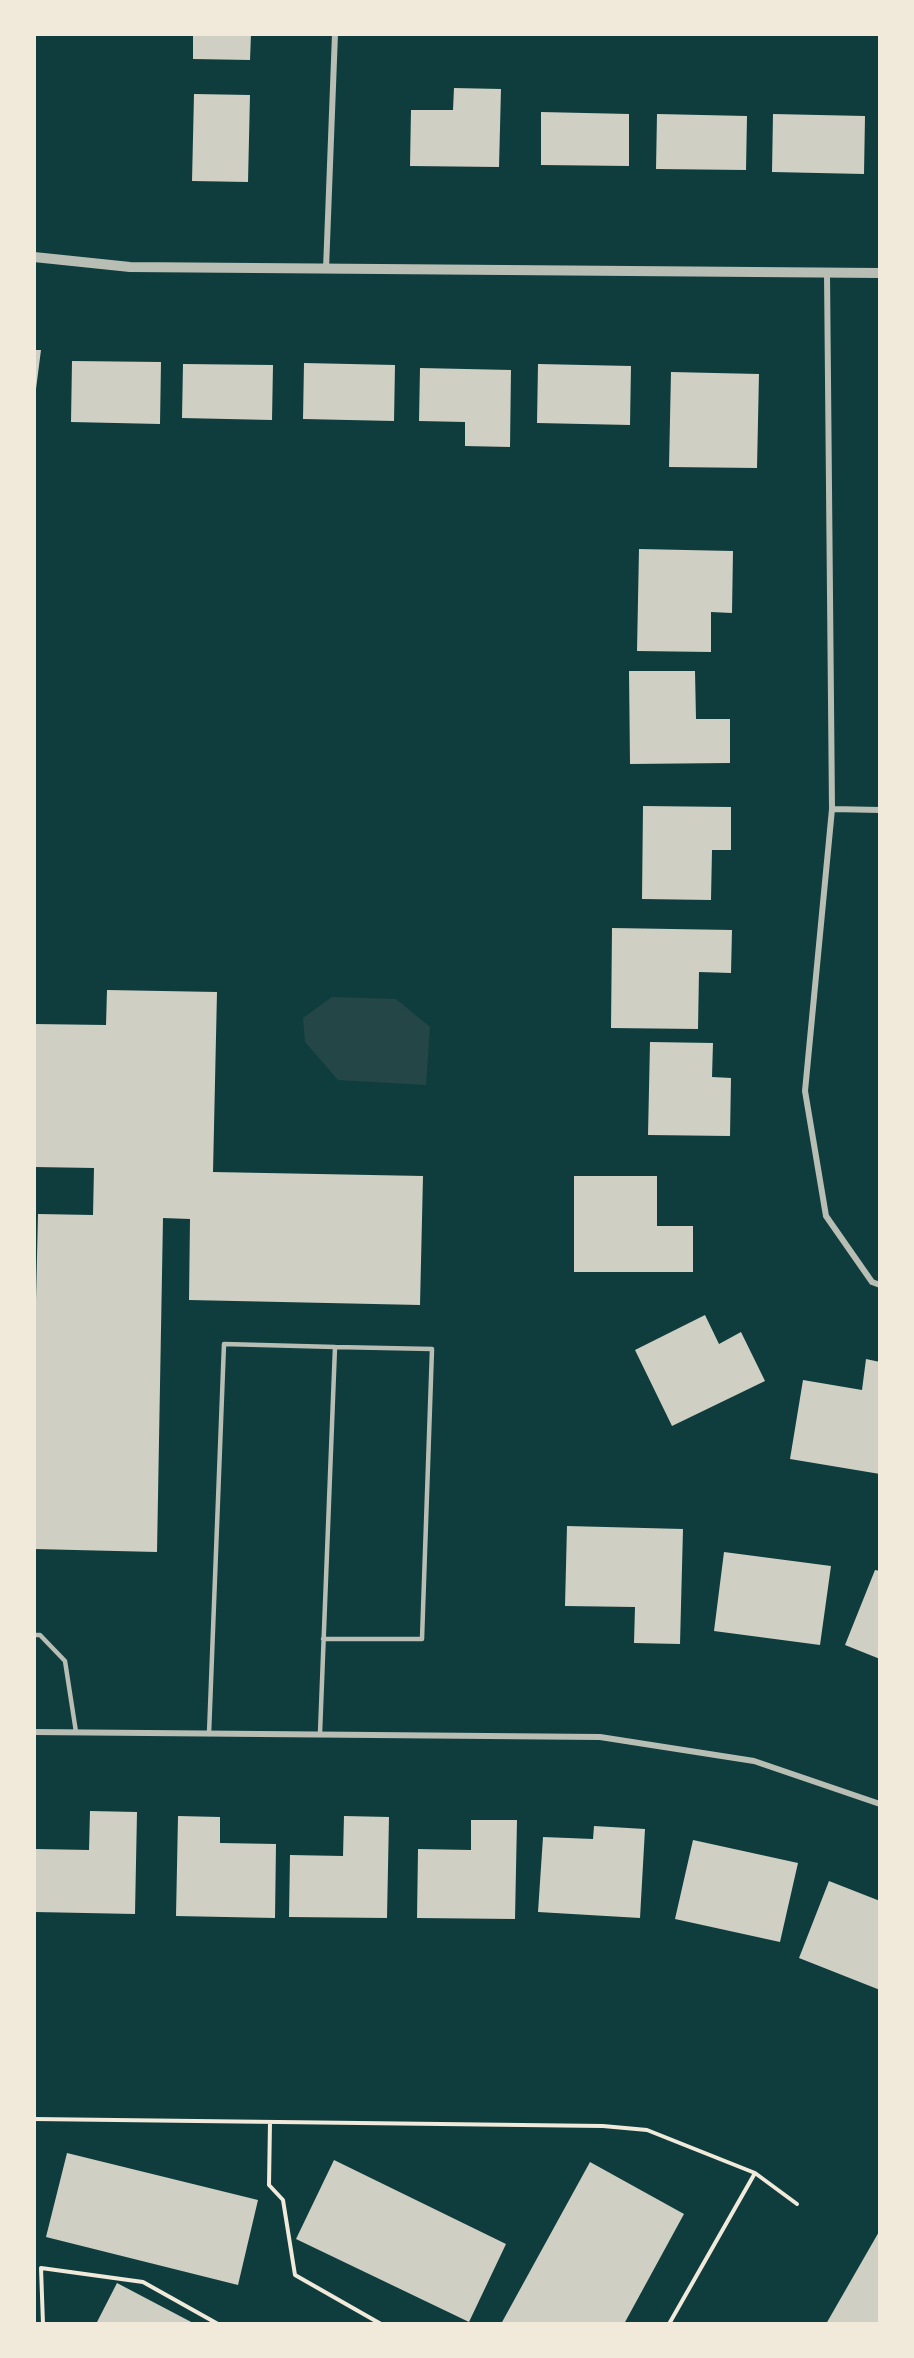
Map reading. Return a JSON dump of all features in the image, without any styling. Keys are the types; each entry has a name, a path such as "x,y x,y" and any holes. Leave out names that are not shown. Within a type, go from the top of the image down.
{"street":[{"path":"326,269 335,34"},
{"path":"34,257 130,267 879,273"},
{"path":"827,273 832,809 805,1091 826,1216 872,1282 879,1285"},
{"path":"832,809 879,810"},
{"path":"34,1732 600,1737 754,1761 879,1804"}],"lane":[{"path":"209,1734 224,1344 432,1349 422,1639 323,1639"},
{"path":"320,1733 335,1347"},
{"path":"34,1635 40,1635 65,1661 76,1732"}],"path":[{"path":"34,2119 603,2126 647,2130 755,2173 797,2204"},
{"path":"270,2122 269,2185 283,2200 295,2275 381,2324"},
{"path":"669,2324 755,2173"},
{"path":"43,2324 41,2268 143,2282 218,2324"}],"shaded area":[{"path":"332,997 396,999 430,1027 426,1085 338,1080 305,1042 303,1018"}],"building":[{"path":"193,34 251,34 250,60 193,59"},
{"path":"454,88 501,89 499,167 410,166 411,110 453,110"},
{"path":"194,94 250,95 248,182 192,181"},
{"path":"541,112 629,114 629,166 541,165"},
{"path":"657,114 747,116 746,170 656,169"},
{"path":"773,114 865,116 864,174 772,172"},
{"path":"34,350 41,350 36,389 34,389"},
{"path":"72,361 161,362 160,424 71,422"},
{"path":"304,363 395,365 394,421 303,419"},
{"path":"183,364 273,365 272,420 182,418"},
{"path":"538,364 631,366 630,425 537,423"},
{"path":"420,368 511,370 510,447 465,446 465,422 419,421"},
{"path":"671,372 759,374 757,468 669,467"},
{"path":"639,549 733,551 732,613 711,612 711,652 637,651"},
{"path":"629,671 695,671 696,719 730,719 730,763 630,764"},
{"path":"643,806 731,807 731,850 712,850 711,900 642,899"},
{"path":"612,928 732,930 731,973 699,972 698,1029 611,1028"},
{"path":"107,990 217,992 213,1172 423,1176 420,1305 189,1300 190,1219 163,1218 157,1552 34,1549 34,1385 38,1214 93,1215 94,1168 34,1167 34,1024 106,1025"},
{"path":"650,1042 713,1043 712,1077 731,1078 730,1136 648,1135"},
{"path":"574,1176 657,1176 657,1226 693,1226 693,1272 574,1272"},
{"path":"705,1315 719,1344 741,1332 765,1381 672,1426 635,1350"},
{"path":"866,1359 880,1362 880,1474 790,1459 803,1380 862,1390"},
{"path":"567,1526 683,1529 680,1644 634,1643 635,1607 565,1606"},
{"path":"724,1552 831,1566 820,1645 714,1631"},
{"path":"875,1570 880,1571 880,1659 845,1645"},
{"path":"90,1811 137,1812 135,1914 35,1912 36,1849 89,1850"},
{"path":"178,1816 220,1817 220,1843 276,1844 275,1918 176,1916"},
{"path":"344,1816 389,1817 387,1918 289,1917 290,1855 343,1856"},
{"path":"471,1820 517,1820 515,1919 417,1918 418,1849 471,1850"},
{"path":"594,1826 645,1829 640,1918 538,1912 543,1837 593,1839"},
{"path":"693,1840 798,1863 780,1942 675,1919"},
{"path":"829,1881 880,1901 880,1990 799,1958"},
{"path":"67,2153 258,2200 238,2285 46,2237"},
{"path":"334,2160 506,2244 469,2322 296,2239"},
{"path":"590,2162 684,2214 624,2324 501,2324"},
{"path":"880,2230 880,2324 826,2324"},
{"path":"117,2283 195,2324 96,2324"}]}
